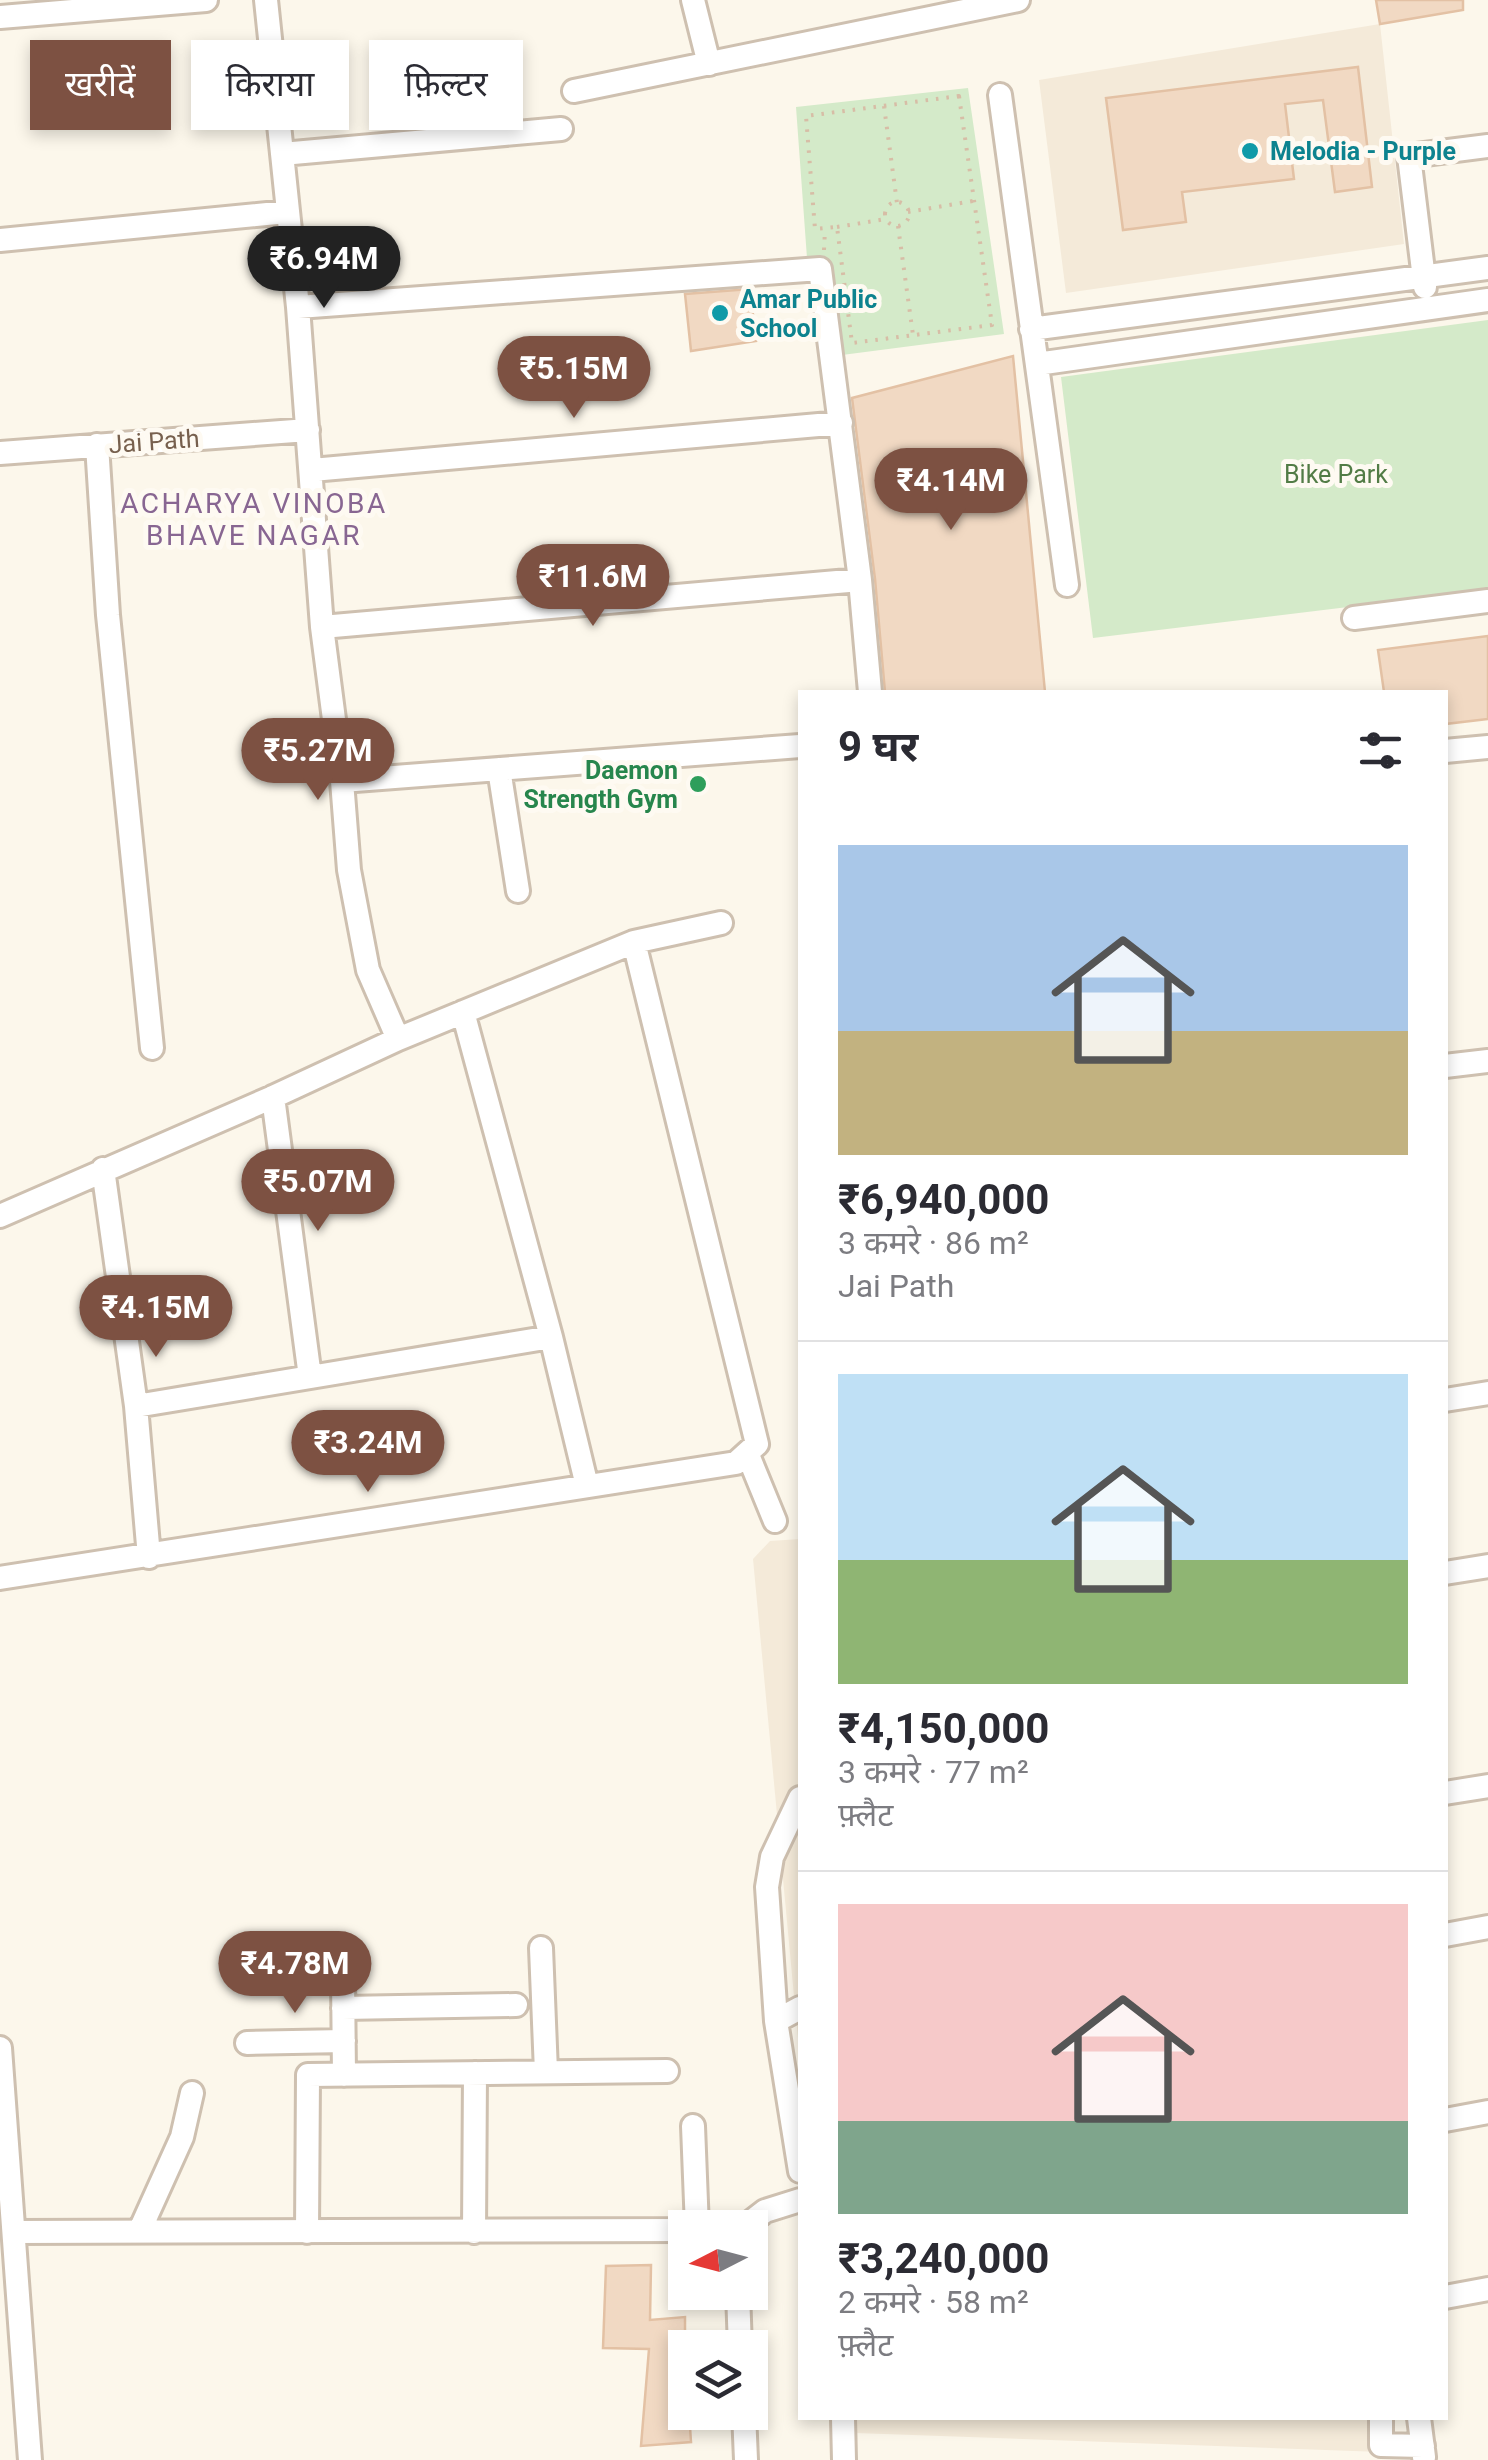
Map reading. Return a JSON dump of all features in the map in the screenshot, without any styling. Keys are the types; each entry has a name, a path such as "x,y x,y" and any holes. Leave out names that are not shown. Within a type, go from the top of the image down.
{"street":[{"path":"0,17 206,0"},
{"path":"266,0 298,307 322,627 355,914 368,970 398,1039"},
{"path":"693,0 709,64"},
{"path":"574,90 1018,0"},
{"path":"1000,95 1067,585"},
{"path":"282,154 560,130"},
{"path":"1428,308 1410,156 1488,146"},
{"path":"0,240 287,212"},
{"path":"1031,329 1488,268"},
{"path":"298,307 820,269 860,580 870,690"},
{"path":"1037,364 1488,300"},
{"path":"312,470 841,424"},
{"name":"Jai Path","path":"0,453 308,430"},
{"path":"96,444 108,615 152,1048"},
{"path":"322,627 860,580"},
{"path":"1354,618 1488,602"},
{"path":"342,781 798,746"},
{"path":"1448,751 1488,746"},
{"path":"499,768 518,891"},
{"path":"0,1216 273,1098 398,1039 634,942 721,923"},
{"path":"0,1578 736,1463 748,1456 757,1444 634,942"},
{"path":"462,1012 551,1337 587,1486"},
{"path":"1448,1066 1488,1061"},
{"path":"273,1098 310,1377"},
{"path":"104,1169 136,1406 150,1557"},
{"path":"136,1406 551,1337"},
{"path":"1448,1400 1488,1393"},
{"path":"748,1456 775,1521"},
{"path":"1448,1573 1488,1566"},
{"path":"1448,1793 1488,1786"},
{"path":"797,1811 772,1857 767,1887 776,2021 798,2158"},
{"path":"1448,1934 1488,1927"},
{"path":"541,1948 546,2072"},
{"path":"343,1977 344,2075"},
{"path":"343,2008 516,2005"},
{"path":"776,2021 798,2009"},
{"path":"247,2043 344,2042"},
{"path":"0,2048 30,2460"},
{"path":"308,2232 308,2075 667,2070"},
{"path":"474,2232 475,2073"},
{"path":"140,2230 182,2137 192,2094"},
{"path":"1448,2119 1488,2112"},
{"path":"693,2126 696,2210"},
{"path":"768,2211 798,2201"},
{"path":"14,2232 668,2230"},
{"path":"1448,2296 1488,2289"},
{"path":"843,2420 844,2460"},
{"path":"1381,2420 1382,2444 1424,2453 1419,2420"},
{"path":"745,2430 746,2460"}],"path":[{"path":"838,226 852,344 992,325 959,96 806,116 815,229 886,219 898,226"},
{"path":"884,106 897,202"},
{"path":"908,212 974,201"},
{"path":"897,202 908,212 905,223 898,226"},
{"path":"886,219 887,208 897,202"},
{"path":"898,226 913,336"}],"shaded area":[{"path":"1380,24 1404,244 1066,293 1039,80"},
{"path":"798,1539 798,2039 753,1559 770,1541"},
{"path":"853,2420 1377,2420 1381,2452 856,2433"}],"green space":[{"path":"968,88 1004,334 842,355 829,265 807,258 796,107"},
{"name":"Bike Park","path":"1488,320 1488,590 1093,638 1061,377"}],"building":[{"path":"1376,0 1463,0 1463,10 1380,24"},
{"name":"Melodia - Purple","path":"1358,67 1372,187 1335,192 1323,100 1285,104 1294,179 1182,192 1186,222 1123,230 1106,98"},
{"name":"Amar Public School","path":"750,289 756,341 691,351 685,294"},
{"path":"1013,356 1045,690 885,690 852,398"},
{"path":"1488,636 1488,719 1448,724 1448,690 1384,690 1378,650"},
{"path":"651,2265 650,2320 685,2317 685,2330 668,2330 668,2430 690,2430 691,2442 641,2446 649,2349 603,2348 606,2266"}],"place":[{"name":"Melodia - Purple","path":"1250,151"},
{"name":"Amar Public School","path":"720,313"},
{"name":"Daemon Strength Gym","path":"698,784"}],"district":[{"name":"ACHARYA VINOBA BHAVE NAGAR","path":"254,519"}]}
